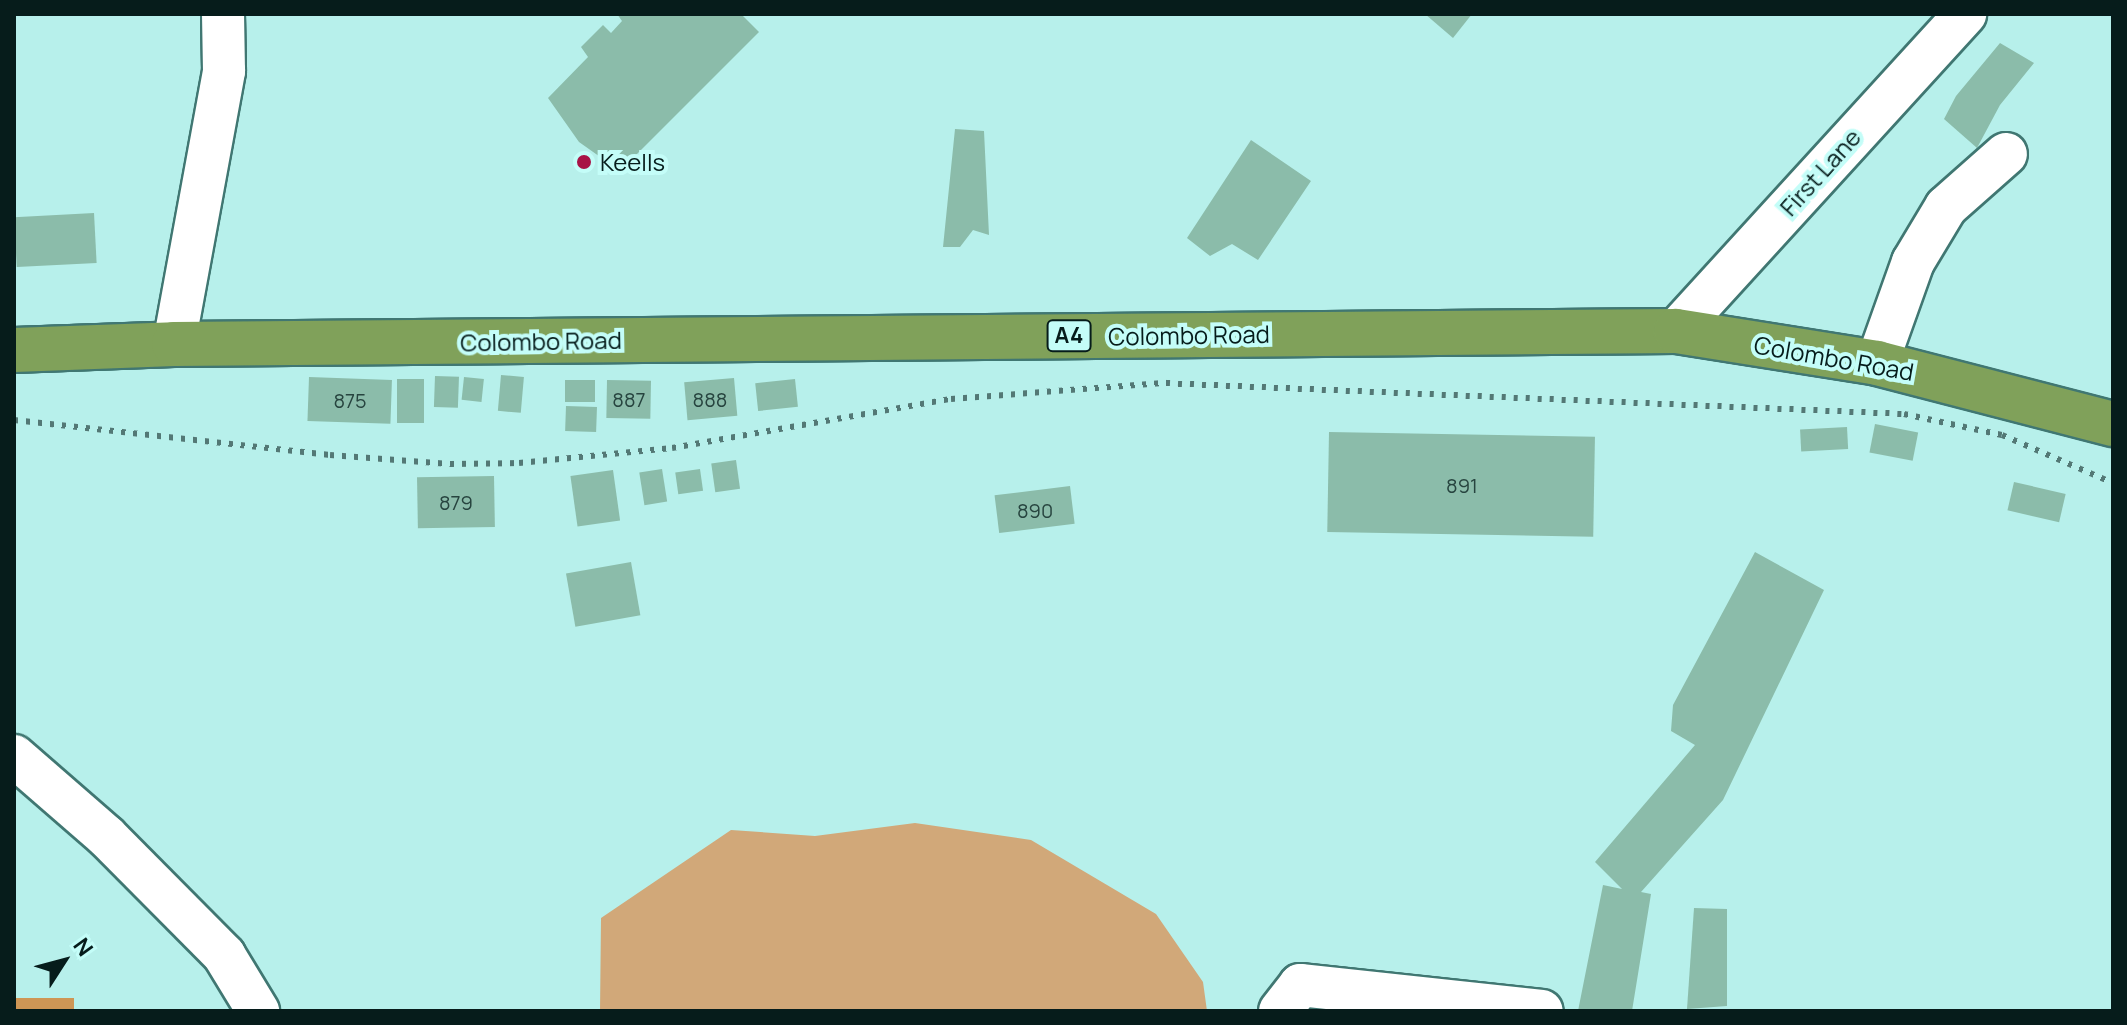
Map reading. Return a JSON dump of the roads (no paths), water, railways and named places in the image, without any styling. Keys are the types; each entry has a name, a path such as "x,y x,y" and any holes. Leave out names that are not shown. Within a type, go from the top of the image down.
{"highway":[{"name":"Colombo Road","path":"14,350 174,344 1676,331 1877,363 2113,424"}],"street":[{"path":"174,344 224,71 223,14"},
{"name":"First Lane","path":"1676,331 1965,14"},
{"path":"1877,363 1913,262 1946,207 2006,154"},
{"path":"14,756 106,836 224,955 258,1011"},
{"path":"1280,1011 1300,985 1542,1011"}],"railway":[{"path":"14,420 330,455 450,464 519,463 672,448 951,399 1166,383 1904,414 2002,435 2113,483"}],"place":[{"name":"Keells","path":"584,162"}]}
